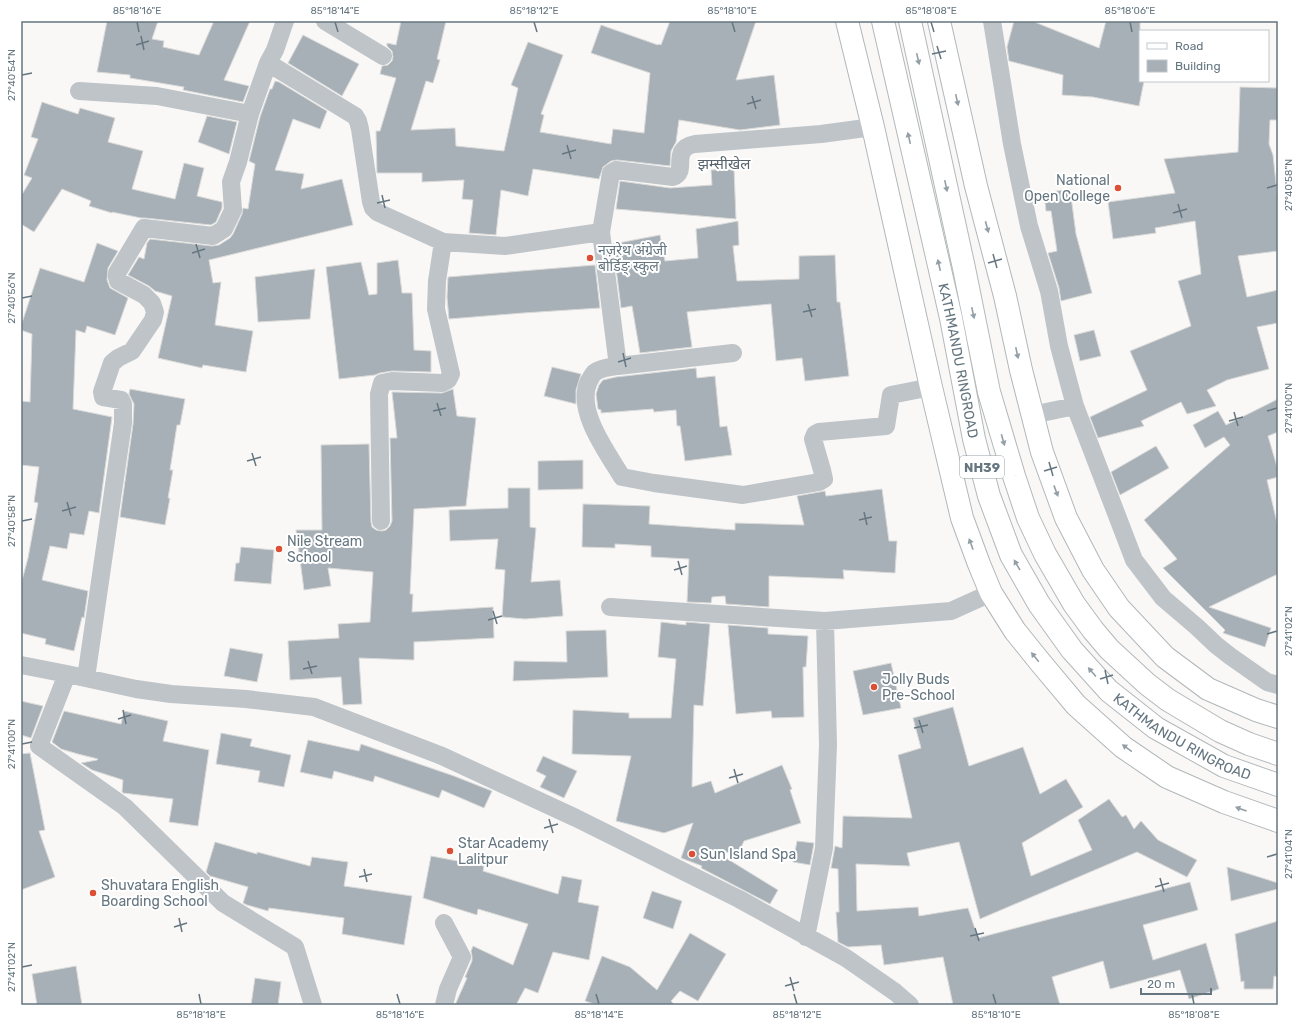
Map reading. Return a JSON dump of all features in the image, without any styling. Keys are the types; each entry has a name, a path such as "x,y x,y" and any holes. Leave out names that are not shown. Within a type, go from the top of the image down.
{"main road":[{"path":"847,21 873,127 962,518 991,593 1015,631 1076,705 1124,747 1167,777 1224,802 1278,821"},
{"name":"KATHMANDU RINGROAD","path":"883,21 951,318 974,439 989,496 1011,555 1039,604 1072,650 1108,691 1156,728 1224,766 1278,785"},
{"name":"KATHMANDU RINGROAD","path":"910,21 964,268 989,392 1026,511 1045,554 1074,604 1093,630 1109,649 1147,684 1174,704 1220,731 1249,744 1278,754"},
{"path":"939,21 976,186 1005,296 1032,415 1042,452 1066,518 1092,570 1119,608 1165,657 1208,689 1256,710 1278,717"}],"street":[{"path":"86,678 123,423 123,404 121,400 103,397 102,392 112,363 118,358 132,351 153,320 155,312 152,303 144,295 118,280 117,272 144,228 213,236 224,229 233,210 231,182 238,162 250,114 268,62 275,50 285,21"},
{"path":"325,21 383,56"},
{"path":"992,21 1012,144 1029,226 1048,291 1059,346 1075,406 1134,560 1163,598 1197,627 1216,646 1266,682 1278,685"},
{"path":"268,62 354,116 358,121 371,202 373,208 377,212 442,242 505,246 601,232"},
{"path":"79,90 157,96 250,114"},
{"path":"618,366 601,232 611,173 616,170 673,177 677,176 679,172 681,151 686,146 821,134 873,127"},
{"path":"381,521 379,394 382,383 392,381 442,383 448,380 451,374 436,309 437,282 442,242"},
{"path":"733,353 604,368 593,373 586,388 587,411 596,434 622,477 654,483 743,495 819,482 824,479 813,439 815,434 819,432 886,426 891,395 931,387"},
{"path":"1032,415 1075,406"},
{"path":"610,607 825,621 950,611 991,593"},
{"path":"806,937 812,901 824,848 828,745 825,621"},
{"path":"21,665 136,689 171,694 246,699 314,708 442,756 569,814 739,899 846,958 895,992 910,1005"},
{"path":"67,674 39,746 125,807 223,903 294,947 313,1005"},
{"path":"444,923 462,957 448,989 444,1005"}],"building":[{"path":"107,21 158,21 152,39 164,41 163,47 199,55 214,21 250,21 224,80 249,86 243,102 183,90 184,87 130,78 130,75 97,72"},
{"path":"401,21 446,21 437,59 440,60 433,83 426,81 411,130 455,128 456,146 504,151 518,88 511,85 528,42 563,55 541,114 544,115 540,132 611,144 613,129 644,133 650,73 591,53 601,25 661,45 670,21 756,21 736,80 774,75 780,125 740,130 679,120 676,142 671,151 670,166 617,160 611,161 603,167 599,179 533,169 528,196 501,190 496,235 469,233 473,200 462,199 464,180 422,182 422,173 377,173 376,131 380,131 396,78 380,74 382,66 388,65 392,61 392,51 387,46 387,43 396,45"},
{"path":"1014,21 1032,21 1099,48 1106,21 1140,21 1139,82 1144,82 1139,106 1093,97 1062,95 1063,75 1009,61 1007,47"},
{"path":"303,35 359,64 342,96 288,63"},
{"path":"275,81 327,111 320,129 293,119 275,170 304,174 301,189 342,179 353,225 209,260 213,283 221,282 215,325 253,331 246,372 203,365 202,368 158,358 172,296 155,291 149,286 128,275 139,257 144,259 147,243 150,239 212,246 219,245 230,238 242,214 243,208 248,209 255,164 249,161 260,117 270,89 272,89"},
{"path":"1240,87 1278,88 1278,120 1270,120 1269,144 1273,155 1278,202 1278,251 1238,256 1247,297 1278,290 1278,323 1257,327 1269,369 1227,380 1207,390 1216,406 1187,414 1181,402 1141,421 1144,426 1098,438 1090,417 1147,390 1130,351 1191,326 1178,281 1201,274 1195,221 1155,228 1156,233 1113,239 1108,202 1175,193 1164,159 1238,152"},
{"path":"42,102 78,114 80,108 115,118 108,142 143,151 132,189 175,199 184,163 204,168 197,196 222,202 222,208 216,222 211,225 141,218 112,213 89,206 91,201 62,189 34,232 21,224 21,196 32,178 24,175 38,139 31,137"},
{"path":"207,116 237,122 229,154 198,142"},
{"path":"734,169 736,219 616,209 620,181 670,188 712,185 711,170"},
{"path":"1070,189 1076,234 1092,293 1061,301 1059,288 1048,253 1057,251 1051,211 1046,211 1044,193"},
{"path":"738,221 739,245 733,246 737,281 799,279 799,256 835,255 837,302 840,302 849,376 805,381 802,358 776,361 771,304 687,312 692,347 640,353 632,306 621,308 613,244 660,235 665,261 698,258 696,229"},
{"path":"97,243 118,251 108,268 107,280 110,288 128,298 115,335 87,326 85,333 76,330 73,409 112,417 99,513 89,511 84,535 70,533 67,549 50,546 42,580 88,591 84,618 82,617 74,651 45,644 46,639 21,633 21,584 28,558 38,503 34,502 39,467 21,465 21,401 30,402 32,334 21,330 21,326 40,268 84,282"},
{"path":"398,260 402,293 412,293 414,350 431,351 431,372 392,371 375,375 339,379 326,267 361,262 369,295 377,294 377,263"},
{"path":"595,265 600,308 449,319 447,297 448,277"},
{"path":"315,269 310,319 258,322 255,277"},
{"path":"1094,330 1101,356 1080,361 1074,335"},
{"path":"552,367 581,374 576,390 576,404 544,396"},
{"path":"696,368 697,378 715,376 720,427 727,426 732,455 685,461 680,426 677,426 676,410 654,412 653,409 601,413 601,410 598,409 596,394 599,385 603,380 616,377"},
{"path":"130,389 185,399 180,425 177,425 170,470 173,470 168,498 170,498 165,525 120,517 133,424 134,404 129,394"},
{"path":"453,389 457,416 476,418 466,506 414,509 410,594 413,594 412,612 493,607 494,638 414,642 414,660 359,658 362,704 343,705 341,677 290,680 288,641 339,638 338,624 370,622 373,572 328,568 331,586 304,590 296,530 322,530 321,445 369,444 371,522 372,527 376,530 386,530 392,521 390,438 397,438 392,392 442,393"},
{"path":"1278,399 1278,432 1268,436 1278,470 1278,477 1267,480 1278,527 1278,574 1209,607 1271,628 1265,647 1223,633 1225,630 1163,568 1177,559 1144,520 1230,445 1224,437 1205,448 1193,425 1218,411 1226,425"},
{"path":"1156,446 1169,468 1120,495 1111,472"},
{"path":"583,460 583,489 538,490 538,461"},
{"path":"508,488 530,488 530,527 536,528 531,582 560,580 563,616 525,619 502,617 505,570 495,569 498,539 450,541 449,510 508,508"},
{"path":"882,489 889,541 897,541 895,573 843,570 844,579 769,576 769,607 726,604 725,596 712,597 711,603 687,602 689,559 651,557 651,546 615,544 615,548 582,547 583,504 650,506 649,524 735,530 735,523 804,525 797,496 825,491 826,496"},
{"path":"241,547 274,550 271,584 234,581 236,563 239,563"},
{"path":"661,622 686,625 686,622 710,624 703,706 694,705 692,787 711,781 715,793 782,765 792,789 790,790 801,823 744,841 738,854 713,850 778,890 770,904 701,868 702,866 681,858 693,823 664,833 616,821 631,756 572,754 573,710 629,713 629,718 671,718 676,659 658,657"},
{"path":"728,625 768,628 768,634 808,636 806,667 803,667 804,717 772,718 771,711 736,714"},
{"path":"606,630 608,677 513,681 514,661 567,662 566,631"},
{"path":"230,648 263,654 257,682 224,676"},
{"path":"891,663 901,708 863,715 853,671"},
{"path":"21,701 43,706 31,738 21,735"},
{"path":"953,707 969,766 1023,747 1040,794 1066,779 1083,807 1022,843 1031,876 1092,850 1078,820 1109,799 1122,817 1126,815 1134,829 1141,821 1158,840 1197,860 1187,877 1137,852 980,919 959,842 907,853 910,866 856,864 857,911 918,907 919,916 968,908 978,938 1190,882 1198,910 1143,925 1153,960 1206,943 1219,989 1189,999 1180,970 1110,989 1103,961 1052,977 1060,1005 953,1005 943,957 884,965 881,945 848,947 838,942 836,912 839,912 838,869 831,868 835,846 842,848 843,816 912,818 898,755 921,748 913,718"},
{"path":"64,711 121,724 124,711 168,721 163,741 209,750 198,826 169,822 173,799 123,793 123,780 92,770 81,763 98,759 61,749 52,742"},
{"path":"221,733 252,739 250,746 291,755 284,787 258,782 260,771 216,764"},
{"path":"308,740 359,751 361,744 454,776 492,791 484,808 442,790 439,798 375,776 373,782 334,771 332,779 300,772"},
{"path":"30,753 45,830 39,831 55,877 21,890 21,754"},
{"path":"543,756 577,771 564,798 540,787 546,776 536,771"},
{"path":"797,841 814,843 810,865 793,862"},
{"path":"215,842 257,854 257,852 310,866 312,857 348,862 344,886 412,896 404,945 342,934 344,918 269,908 268,911 243,903 248,887 210,876 206,872"},
{"path":"431,856 484,866 483,871 558,894 562,876 582,880 578,902 599,906 589,960 553,952 538,993 525,988 516,1005 455,1005 467,978 465,977 472,961 471,951 473,946 513,965 528,924 478,909 477,915 423,898"},
{"path":"1227,867 1278,883 1278,889 1231,901"},
{"path":"652,891 682,901 673,929 643,918"},
{"path":"1278,921 1278,977 1274,976 1273,989 1244,989 1244,981 1241,982 1235,934"},
{"path":"690,933 726,954 698,1001 680,991 671,1001 675,1005 597,1005 585,1001 602,956 630,967 657,990"},
{"path":"76,966 82,1005 37,1005 32,974"},
{"path":"255,978 281,982 278,1005 251,1005"}],"place":[{"name":"National Open College","path":"1118,188"},
{"name":"नज़रेथ अंग्रेजी बोर्डिङ् स्कुल","path":"590,258"},
{"name":"Nile Stream School","path":"279,549"},
{"name":"Jolly Buds Pre-School","path":"874,687"},
{"name":"Star Academy Lalitpur","path":"450,851"},
{"name":"Sun Island Spa","path":"692,854"},
{"name":"Shuvatara English Boarding School","path":"93,893"}],"district":[{"name":"झम्सीखेल","path":"724,164"}]}
